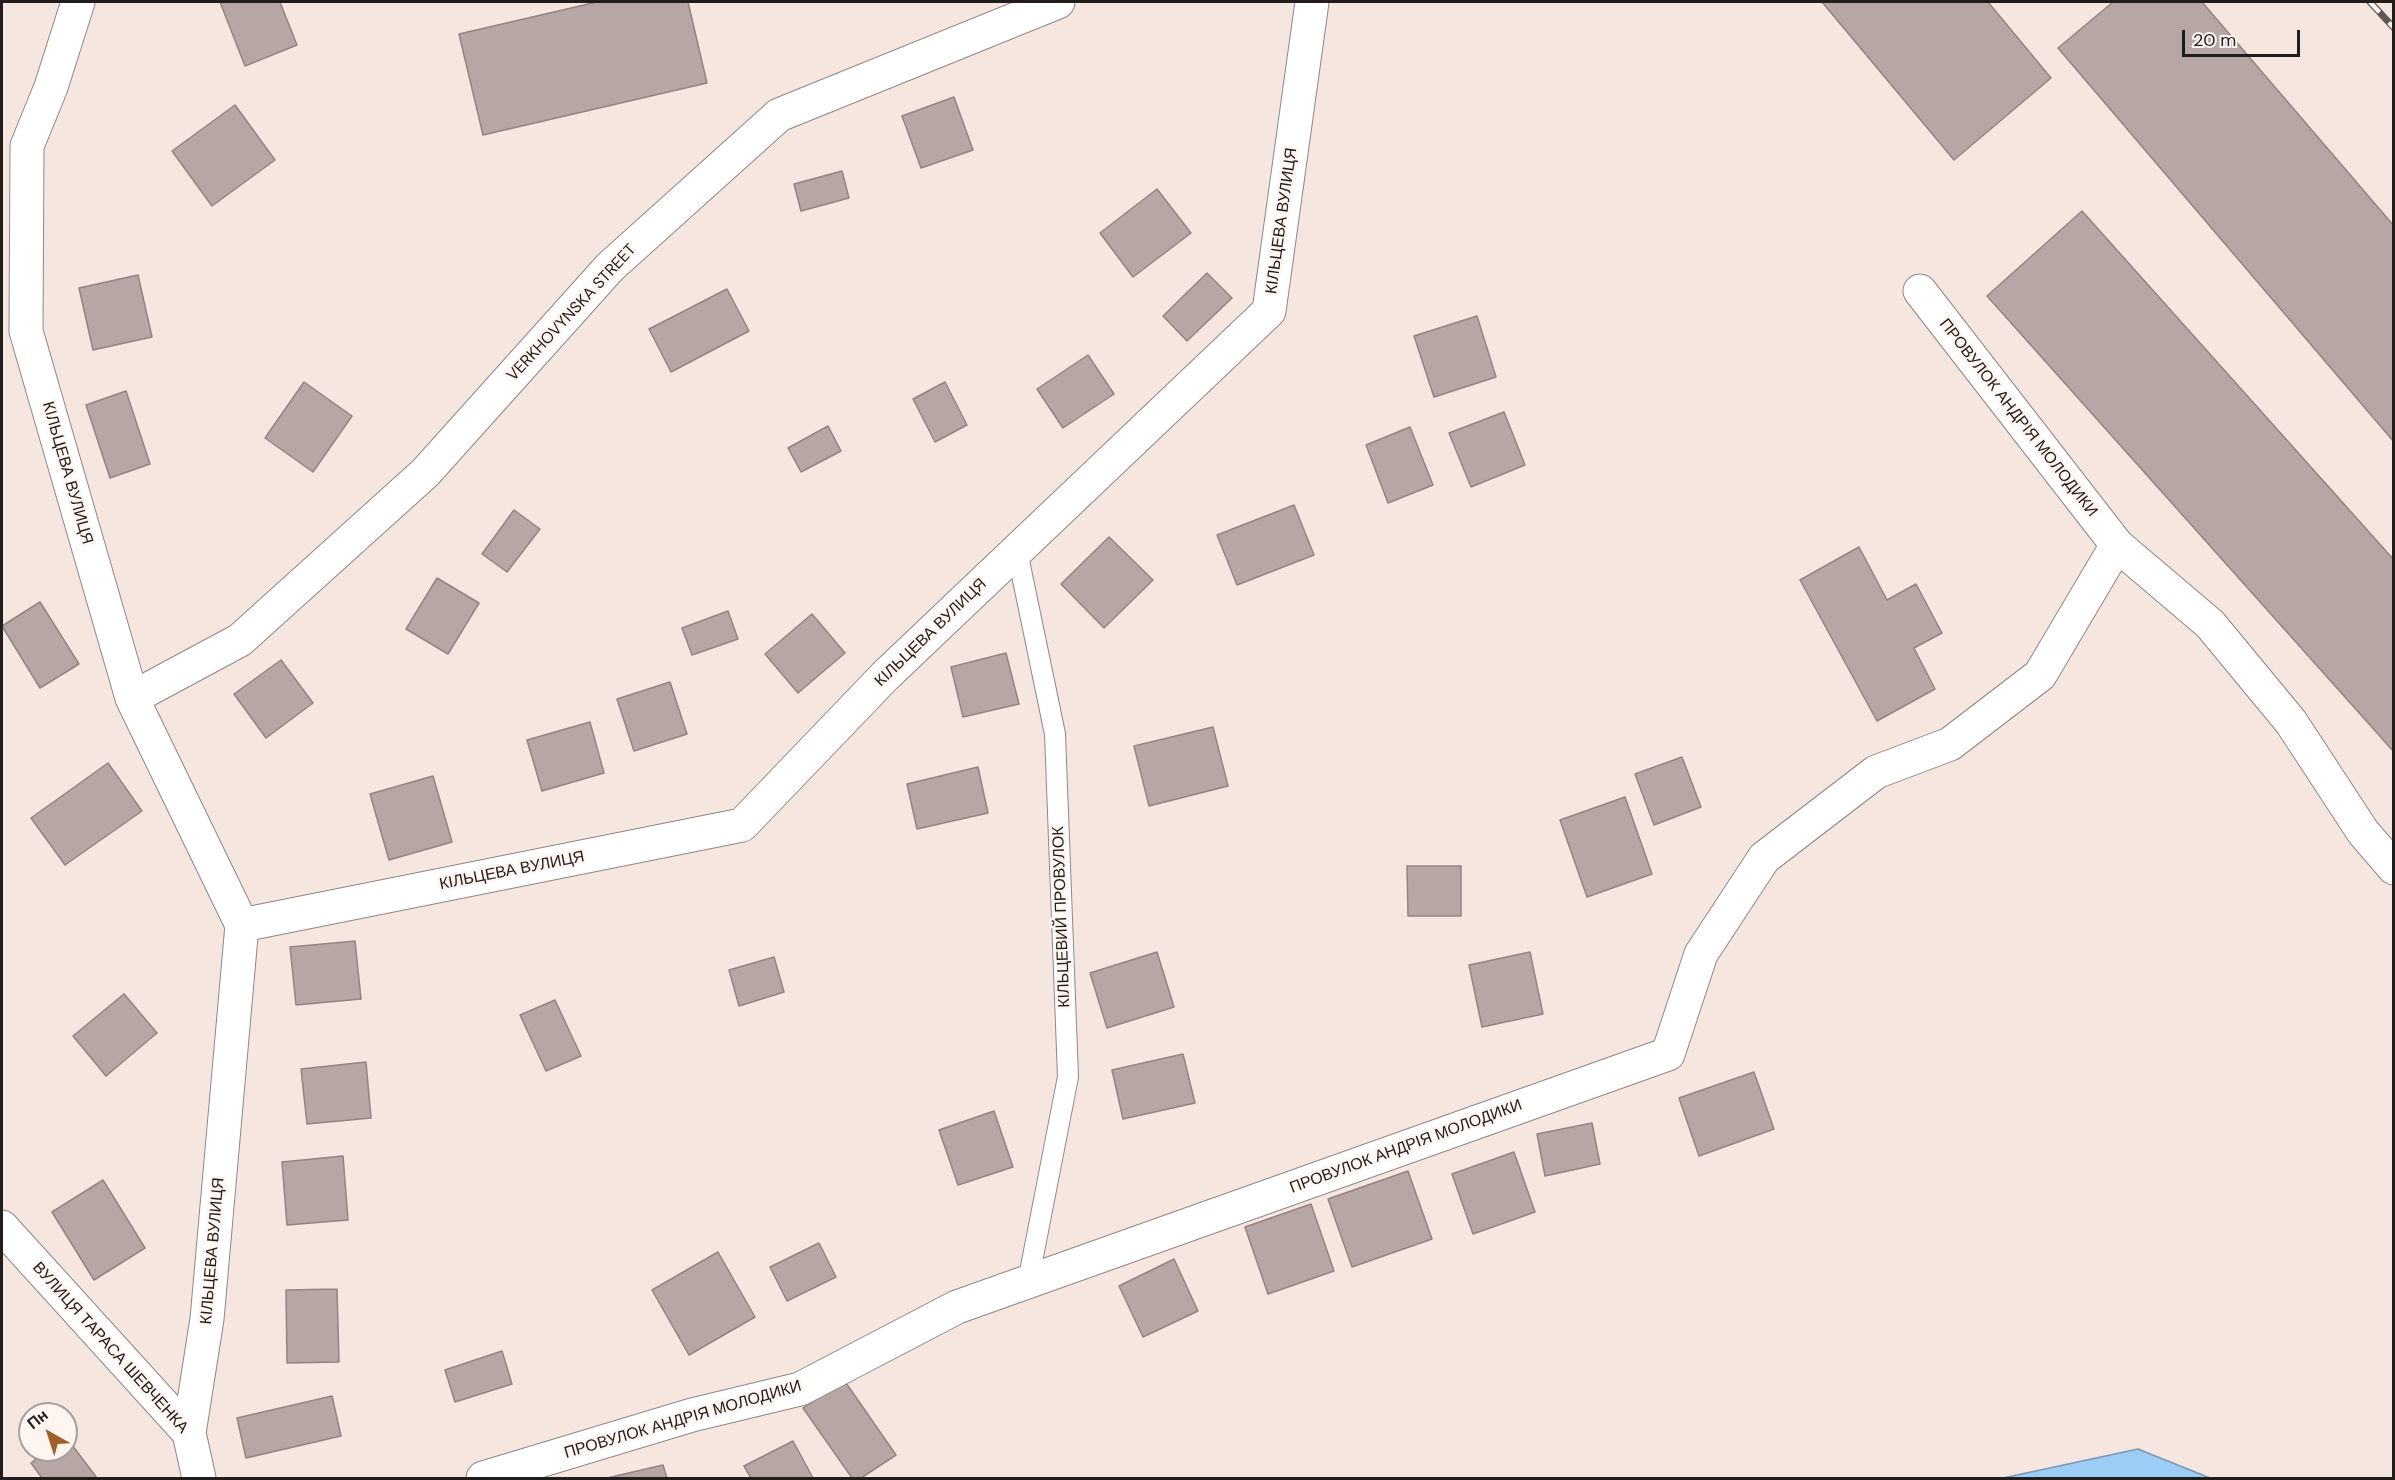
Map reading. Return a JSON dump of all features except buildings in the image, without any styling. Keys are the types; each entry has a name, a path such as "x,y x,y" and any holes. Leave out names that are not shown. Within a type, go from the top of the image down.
{"street":[{"name":"КІЛЬЦЕВА ВУЛИЦЯ","path":"78,2 51,87 14,149 26,331 132,698 242,925 207,1319 189,1433"},
{"name":"VERKHOVYNSKA STREET","path":"132,698 240,640 425,473 610,267 779,115 1058,2"},
{"name":"КІЛЬЦЕВА ВУЛИЦЯ","path":"242,925 742,825 885,676 1269,311 1312,2"},
{"name":"ПРОВУЛОК АНДРІЯ МОЛОДИКИ","path":"1920,291 2117,545 2210,624 2291,722 2364,832 2394,868"},
{"name":"ПРОВУЛОК АНДРІЯ МОЛОДИКИ","path":"483,1479 692,1415 800,1389 957,1307 1668,1054 1701,954 1764,858 1876,772 1950,744 2040,675 2117,545"},
{"name":"ВУЛИЦЯ ТАРАСА ШЕВЧЕНКА","path":"2,1227 189,1433 199,1479"}],"lane":[{"name":"КІЛЬЦЕВИЙ ПРОВУЛОК","path":"1017,551 1055,734 1068,1077 1028,1282"}],"water":[{"path":"2138,1449 2210,1478 2003,1478"}],"railway":[{"path":"2370,2 2394,28"}]}
